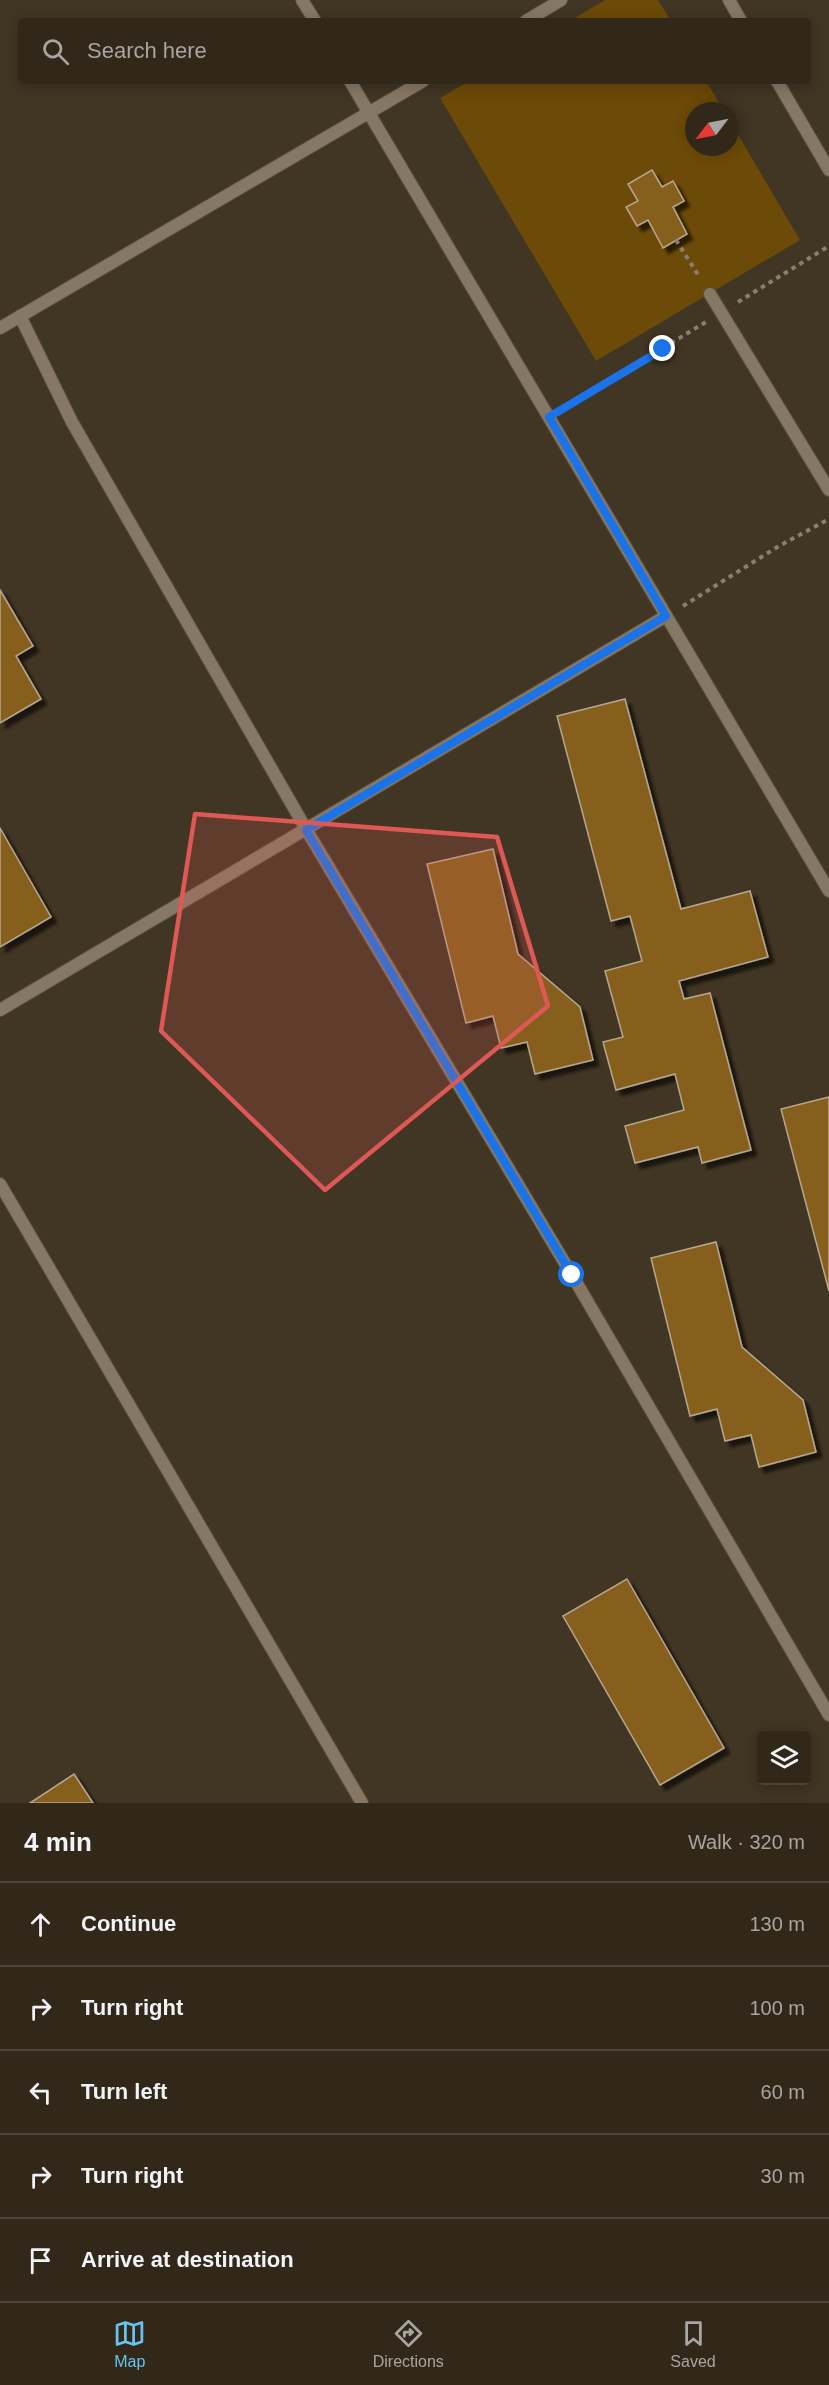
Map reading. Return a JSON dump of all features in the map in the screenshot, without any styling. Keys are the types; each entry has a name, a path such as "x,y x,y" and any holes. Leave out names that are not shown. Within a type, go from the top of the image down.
{"lane":[{"path":"302,0 313,18"},
{"path":"530,18 561,0"},
{"path":"729,0 739,18"},
{"path":"352,84 829,891"},
{"path":"0,328 418,84"},
{"path":"779,84 829,170"},
{"path":"710,294 829,490"},
{"path":"20,316 72,422 306,830 584,1295 829,1714"},
{"path":"0,1010 666,616"},
{"path":"0,1184 362,1803"}],"path":[{"path":"676,240 710,294"},
{"path":"802,263 829,246"},
{"path":"549,417 663,349"},
{"path":"666,616 779,546 829,519"}],"highlighted area":[{"path":"195,814 497,837 548,1006 325,1190 161,1031"}],"shaded area":[{"path":"605,0 658,0 669,18 575,18"},
{"path":"464,84 708,84 719,102 685,102 685,156 739,156 739,136 800,240 596,361 440,98"}],"building":[{"path":"652,170 662,187 673,181 684,201 673,207 687,234 663,248 648,220 637,226 626,207 638,201 628,184"},
{"path":"0,590 33,646 16,656 41,699 0,723"},
{"path":"625,699 681,909 750,891 768,957 679,981 684,999 710,993 751,1150 702,1163 698,1147 635,1163 625,1126 684,1110 675,1074 616,1090 603,1042 623,1037 605,971 642,961 630,916 611,921 557,716"},
{"path":"0,828 51,917 0,947"},
{"path":"493,849 518,954 580,1007 593,1060 535,1074 527,1042 501,1048 493,1016 466,1023 427,864"},
{"path":"829,1097 829,1291 781,1109"},
{"path":"716,1242 742,1347 803,1400 816,1452 759,1467 751,1435 725,1441 717,1409 690,1416 651,1258"},
{"path":"627,1579 724,1748 660,1785 563,1616"},
{"path":"74,1774 93,1803 30,1803"}],"route":[{"path":"572,1275 306,830 666,616 549,417 663,349"}]}
